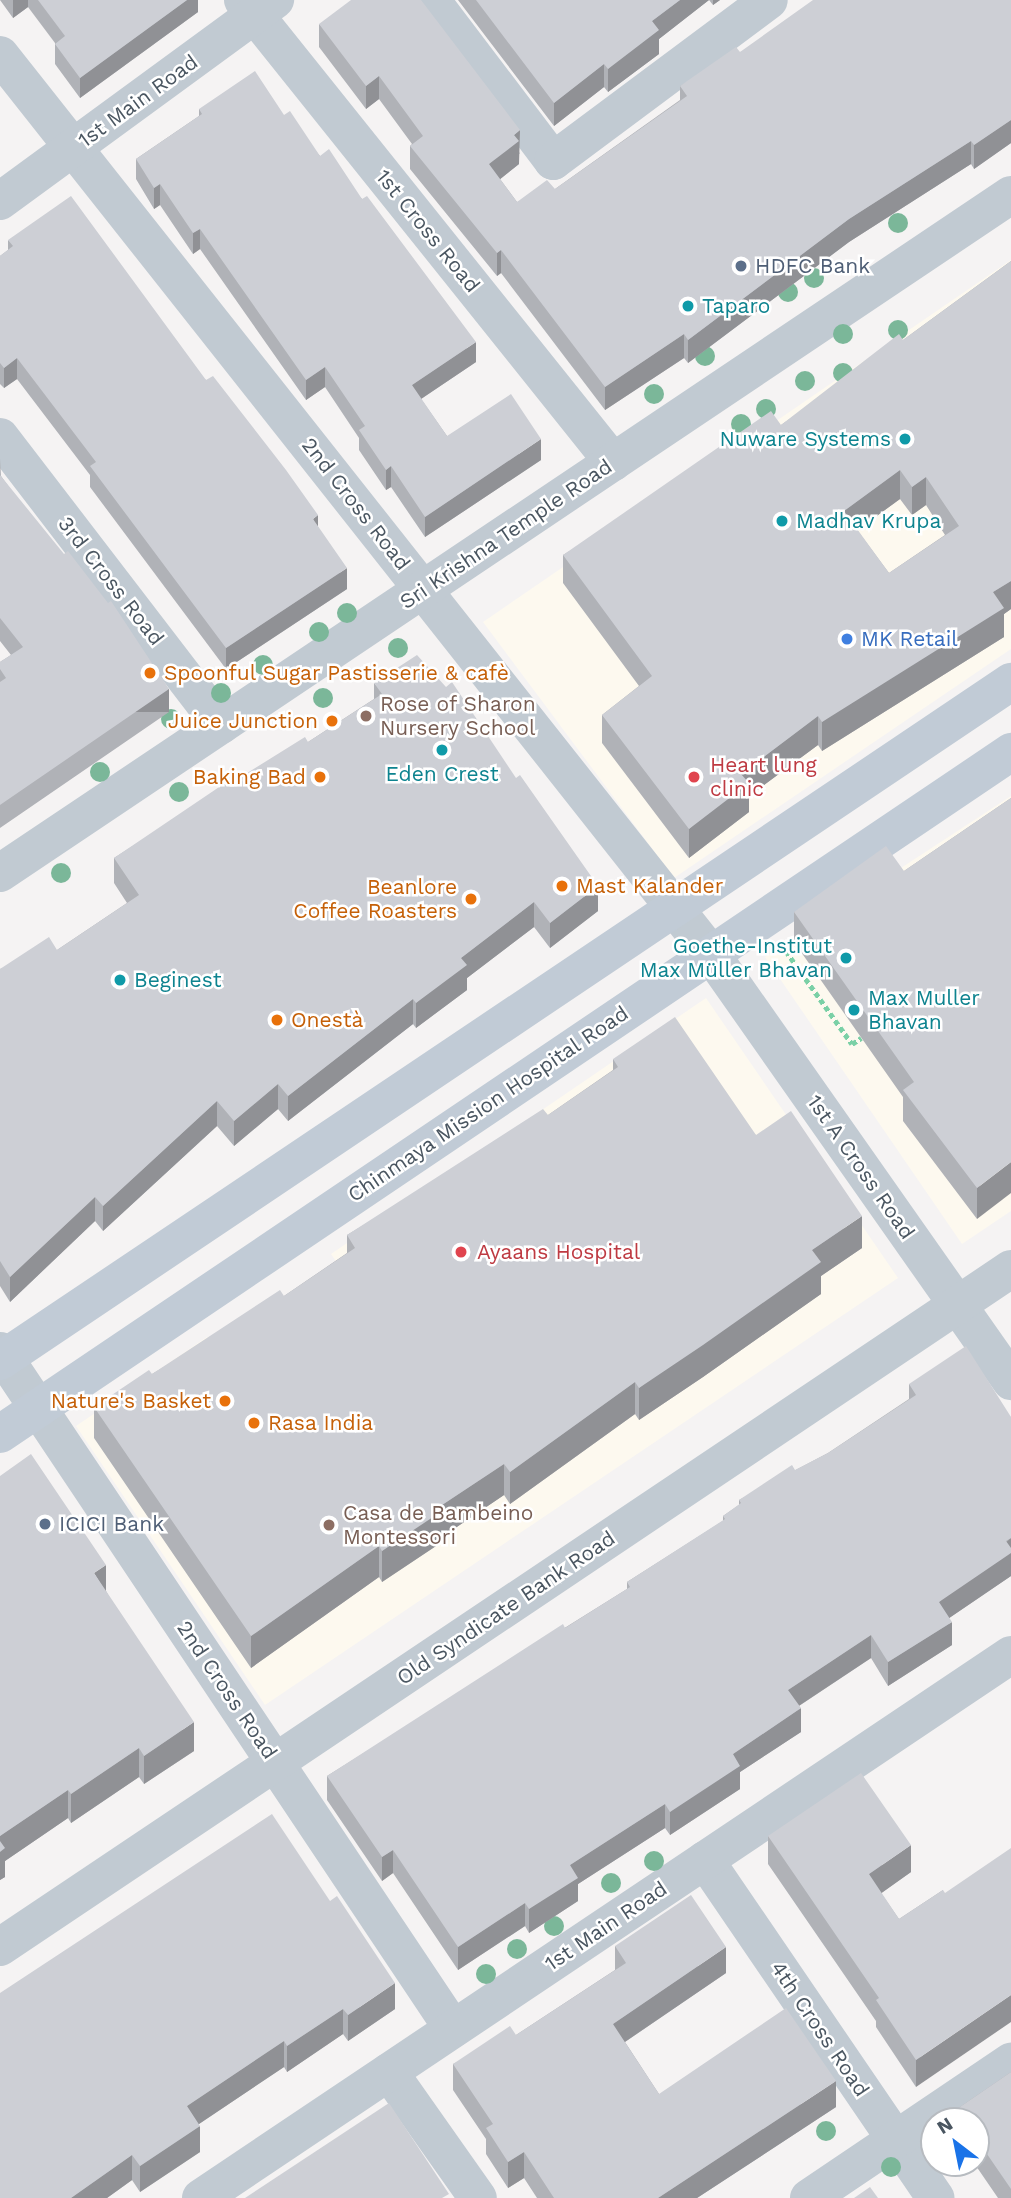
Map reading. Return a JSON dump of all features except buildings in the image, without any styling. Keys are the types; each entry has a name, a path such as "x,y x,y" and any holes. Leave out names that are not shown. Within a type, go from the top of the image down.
{"main road":[{"path":"2,1357 1011,682"},
{"name":"Chinmaya Mission Hospital Road","path":"0,1434 1011,752"}],"street":[{"path":"431,0 553,161 769,0"},
{"name":"1st Main Road","path":"0,201 258,5"},
{"name":"1st Cross Road","path":"258,5 613,462"},
{"name":"2nd Cross Road","path":"0,55 711,954"},
{"name":"Sri Krishna Temple Road","path":"0,873 1011,195"},
{"name":"3rd Cross Road","path":"0,437 221,725"},
{"name":"1st A Cross Road","path":"711,954 1011,1381"},
{"name":"Old Syndicate Bank Road","path":"0,1947 1011,1269"},
{"name":"2nd Cross Road","path":"2,1357 39,1407 453,2029"},
{"name":"1st Main Road","path":"201,2198 1011,1654"},
{"name":"4th Cross Road","path":"705,1860 936,2198"},
{"path":"809,2198 1011,2062"},
{"path":"389,2072 478,2198"}],"path":[{"path":"763,919 852,1044 861,1038"}],"shaded area":[{"path":"1011,260 1011,649 674,878 483,622"},
{"path":"1011,796 1011,1211 962,1244 765,957"},
{"path":"706,998 898,1278 265,1705 76,1426 207,1337 293,1465 417,1381 331,1254"}],"place":[{"name":"HDFC Bank","path":"741,266"},
{"name":"Taparo","path":"688,306"},
{"name":"Nuware Systems","path":"905,439"},
{"name":"Madhav Krupa","path":"782,521"},
{"name":"MK Retail","path":"847,639"},
{"name":"Spoonful Sugar Pastisserie & cafè","path":"150,673"},
{"name":"Rose of Sharon Nursery School","path":"366,716"},
{"name":"Juice Junction","path":"332,721"},
{"name":"Eden Crest","path":"442,750"},
{"name":"Baking Bad","path":"320,777"},
{"name":"Heart lung clinic","path":"694,777"},
{"name":"Mast Kalander","path":"562,886"},
{"name":"Beanlore Coffee Roasters","path":"471,899"},
{"name":"Goethe-Institut Max Müller Bhavan","path":"846,958"},
{"name":"Beginest","path":"120,980"},
{"name":"Max Muller Bhavan","path":"854,1010"},
{"name":"Onestà","path":"277,1020"},
{"name":"Ayaans Hospital","path":"461,1252"},
{"name":"Nature's Basket","path":"225,1401"},
{"name":"Rasa India","path":"254,1423"},
{"name":"ICICI Bank","path":"45,1524"},
{"name":"Casa de Bambeino Montessori","path":"329,1525"}]}
